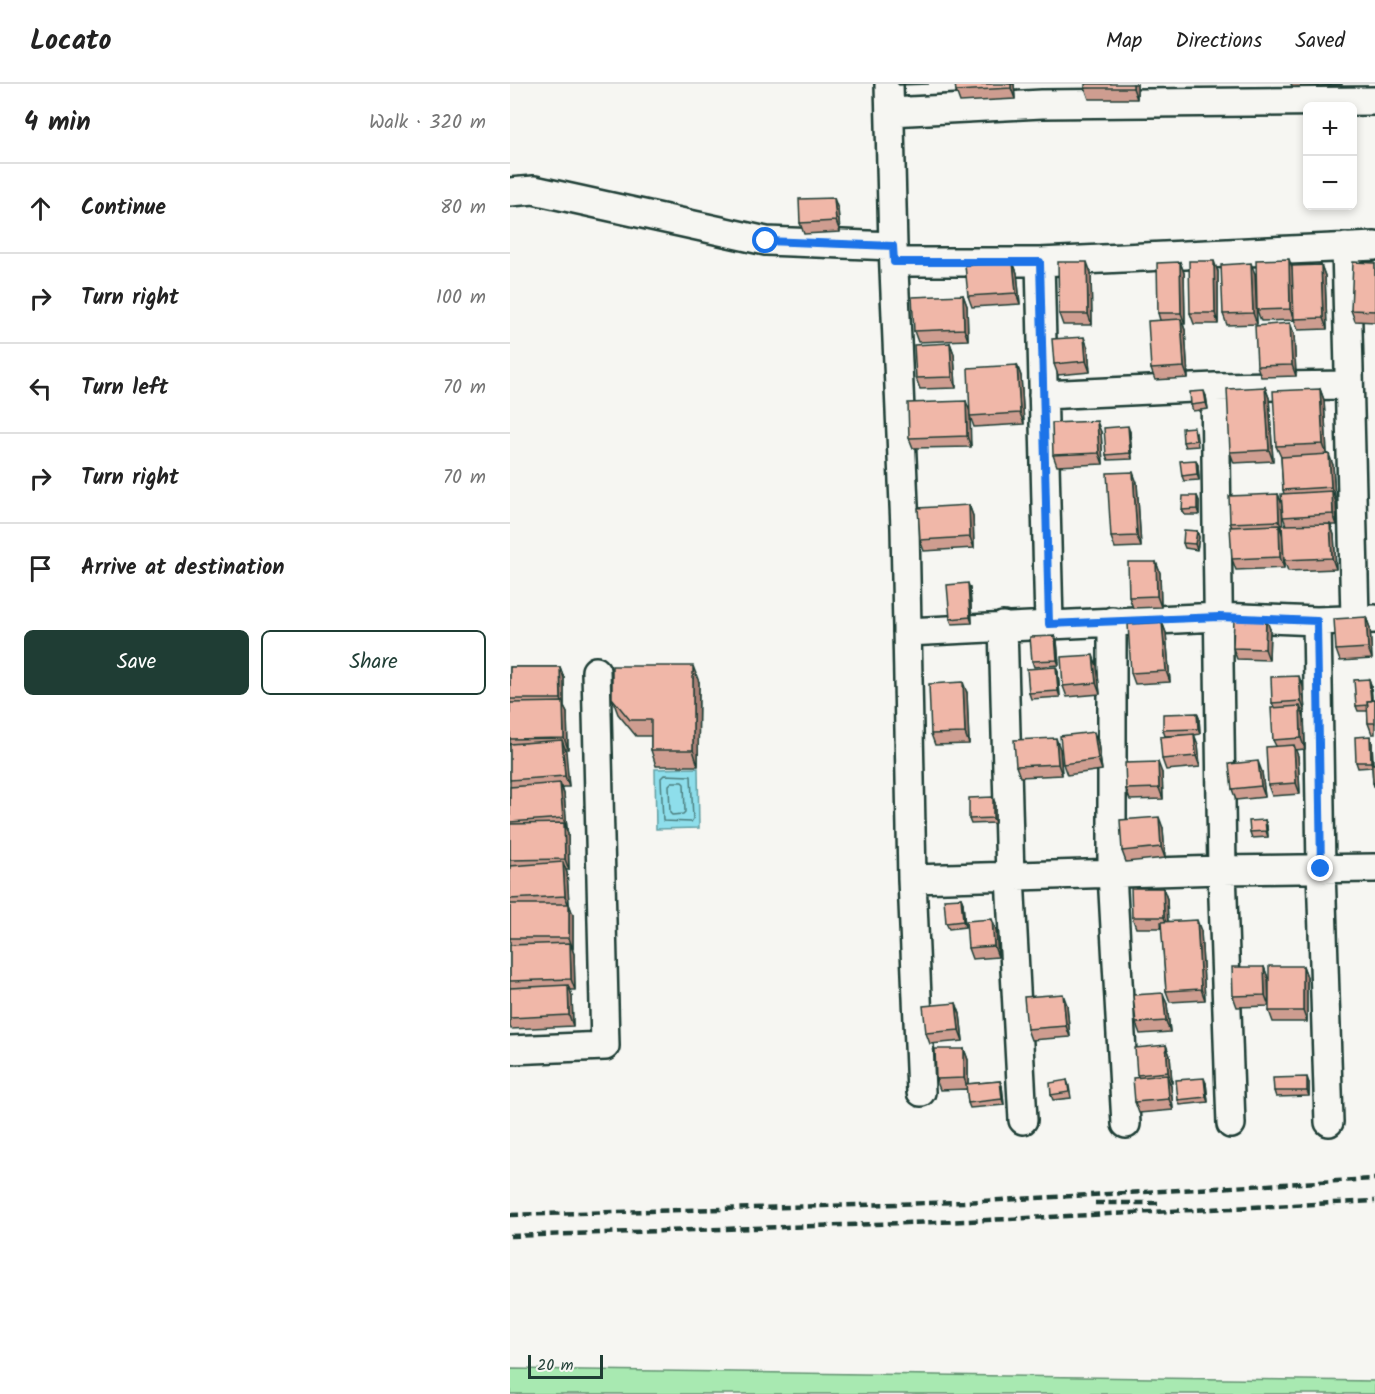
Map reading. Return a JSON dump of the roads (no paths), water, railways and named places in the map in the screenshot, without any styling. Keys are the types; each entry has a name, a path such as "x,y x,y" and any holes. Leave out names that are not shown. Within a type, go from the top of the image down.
{"street":[{"path":"889,84 893,254 905,528 912,879 921,1092"},
{"path":"890,112 1042,94 1280,93 1375,101"},
{"path":"510,192 534,190 766,241 893,254 1040,262 1375,246"},
{"path":"907,632 1219,617 1317,621 1365,619 1348,385 1346,247"},
{"path":"1040,262 1049,624"},
{"path":"1043,395 1215,387 1348,385"},
{"path":"1215,387 1222,870 1231,1124"},
{"path":"1113,621 1112,874 1125,1124"},
{"path":"1317,621 1321,869 1329,1122"},
{"path":"1003,626 1010,878 1023,1120"},
{"path":"510,1050 605,1046 596,671"},
{"path":"912,879 1375,868"}],"water":[{"path":"698,768 699,828 656,829 655,769"}],"railway":[{"path":"510,1215 963,1202 1375,1179"},
{"path":"510,1236 967,1221 1375,1201"},
{"path":"1095,1203 1161,1203"}]}
